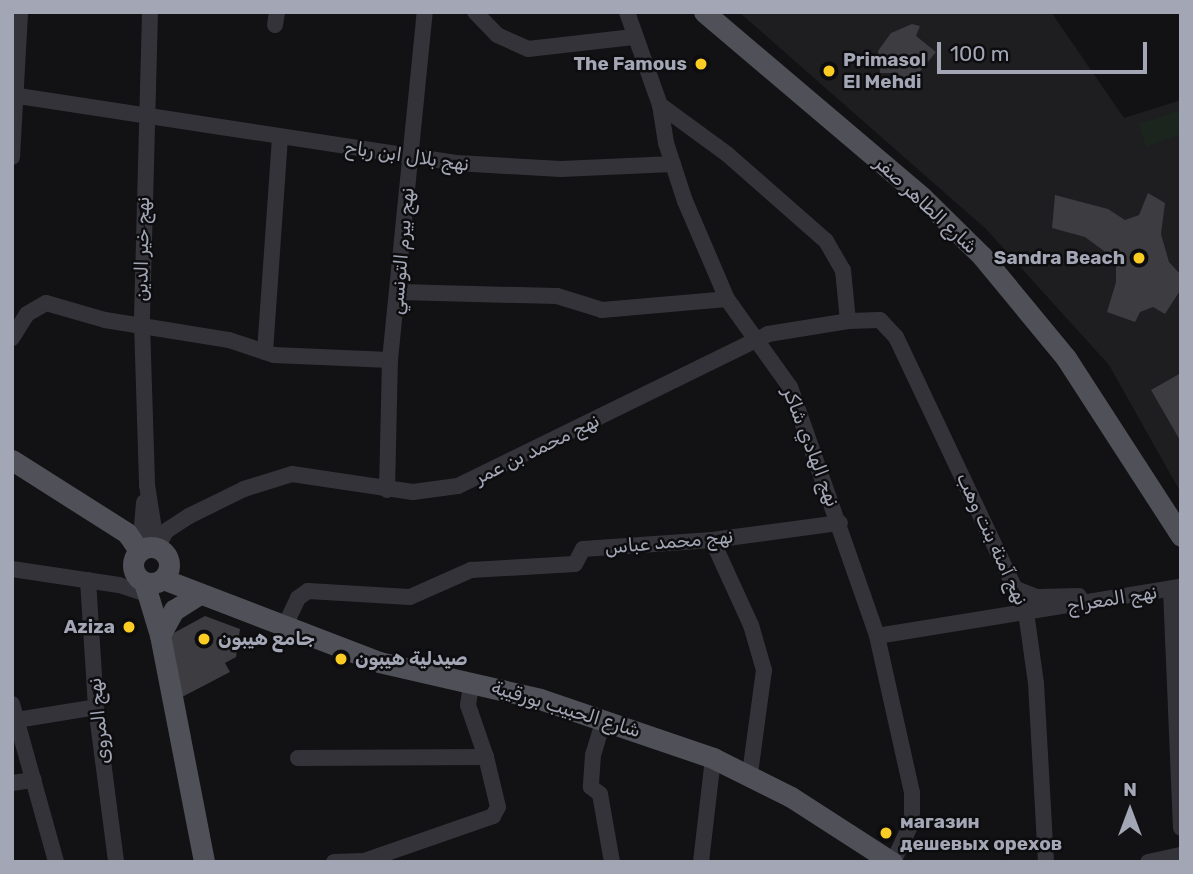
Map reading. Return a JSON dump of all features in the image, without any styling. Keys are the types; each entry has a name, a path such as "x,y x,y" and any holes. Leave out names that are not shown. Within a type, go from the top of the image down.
{"main road":[{"name":"شارع الطاهر صفر","path":"704,12 922,198 999,274 1082,381 1181,536"},
{"name":"شارع الحبيب بورقيبة","path":"12,460 149,557 198,596 222,600"},
{"name":"شارع الحبيب بورقيبة","path":"149,557 222,600 284,628 379,662 472,681 604,719 713,758 750,774 892,862"},
{"path":"149,557 160,635 204,862"},
{"path":"160,635 174,610 198,596"}],"street":[{"path":"12,157 20,12"},
{"name":"نهج خير الدين","path":"149,12 144,113 142,323 149,557"},
{"name":"نهج بيرم التونسي","path":"387,491 390,360 400,292 410,156 425,12"},
{"path":"475,12 497,35 528,49 633,37"},
{"name":"نهج الهادي شاكر","path":"627,12 633,37 660,105 673,164 727,299 790,387 840,523 877,636 912,793 912,822 892,862"},
{"name":"نهج بلال ابن رباح","path":"15,95 144,113 280,138 507,168 673,164"},
{"path":"660,105 727,154 826,241 843,270 848,321"},
{"path":"265,352 280,138"},
{"path":"400,292 557,296 603,310 727,299"},
{"path":"12,338 27,314 46,303 104,320 142,323 229,340 265,352 390,360"},
{"name":"نهج محمد بن عمر","path":"149,557 166,531 188,516 244,489 292,474 319,475 387,491 432,491 491,473 754,340 848,321 880,320"},
{"name":"نهج آمنة بنت وهب","path":"880,320 896,337 1026,612 1036,683 1046,862"},
{"path":"12,569 88,580 149,557 188,516"},
{"name":"نهج محمد عباس","path":"284,628 298,598 308,591 410,597 471,570 575,564 583,549 712,540 840,523"},
{"path":"712,540 751,625 764,670 750,774"},
{"name":"نهج المروى","path":"88,580 96,707 116,862"},
{"path":"1016,589 1037,597 1137,595"},
{"path":"1176,589 1181,828"},
{"name":"نهج المعراج","path":"877,636 1176,589"},
{"path":"334,862 364,861 496,814 486,757 468,705 472,681"},
{"path":"56,862 15,712 96,707"},
{"path":"604,719 593,755 591,787 600,794 612,862"},
{"path":"298,758 486,757"},
{"path":"701,862 713,758"},
{"path":"12,783 33,780"},
{"path":"1148,862 1181,855"}],"shaded area":[{"path":"739,12 1051,12 1124,118 1181,100 1181,493 1109,365 986,229"},
{"path":"1181,110 1181,134 1146,147 1138,124"}],"building":[{"path":"912,24 920,26 916,36 936,52 909,85 894,73 880,73 878,51 891,33"},
{"name":"Sandra Beach","path":"1148,193 1165,203 1161,234 1169,262 1181,275 1181,289 1165,314 1153,307 1140,312 1135,322 1107,312 1116,282 1116,267 1108,254 1085,237 1052,228 1055,195 1108,209 1125,220 1139,215"},
{"path":"1181,373 1181,442 1151,390"},
{"path":"205,616 240,629 236,657 225,663 230,672 182,697 170,635"}],"place":[{"name":"The Famous","path":"701,64"},
{"name":"Primasol El Mehdi","path":"829,71"},
{"name":"Sandra Beach","path":"1139,258"},
{"name":"Aziza","path":"129,627"},
{"name":"جامع هيبون","path":"204,639"},
{"name":"صيدلية هيبون","path":"341,659"},
{"name":"магазин дешевых орехов","path":"886,833"}]}
